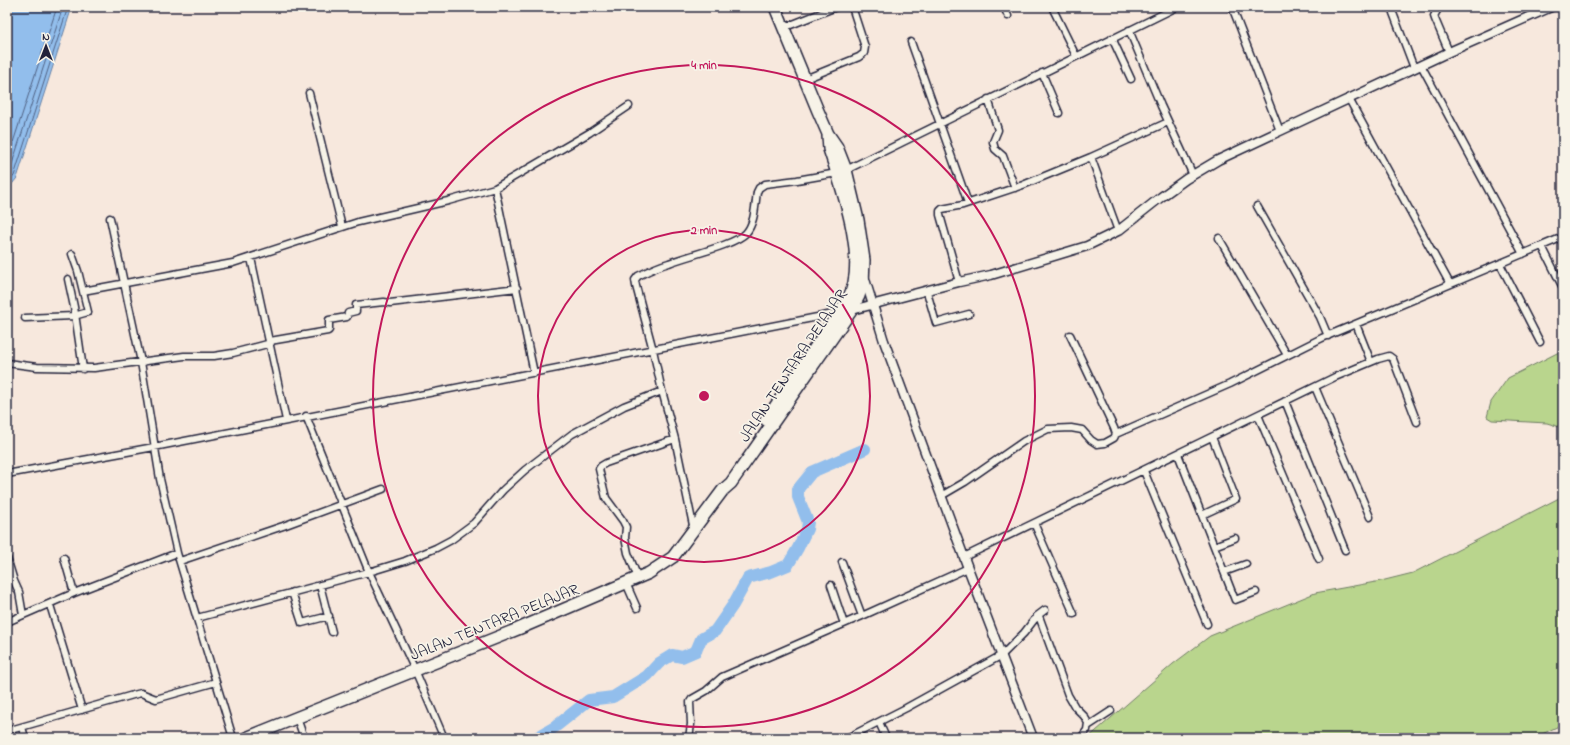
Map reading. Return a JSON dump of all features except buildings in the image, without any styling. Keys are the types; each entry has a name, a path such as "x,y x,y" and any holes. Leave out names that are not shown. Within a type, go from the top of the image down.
{"highway":[{"name":"JALAN TENTARA PELAJAR","path":"246,738 518,629 650,573 673,558 723,490 731,484 851,311 861,290 860,273 863,249 859,227 841,171 837,147 828,134 775,7"},
{"name":"JALAN TENTARA PELAJAR","path":"723,490 726,479 852,292 860,273"}],"street":[{"path":"783,28 836,7"},
{"path":"805,79 859,57 864,53 865,47 852,7"},
{"path":"1004,7 1008,16"},
{"path":"1052,7 1076,56"},
{"path":"694,531 675,439 636,286 635,280 638,276 668,263 729,243 743,236 748,232 754,216 757,192 759,188 765,184 797,180 841,171 1177,7"},
{"path":"1232,7 1280,131"},
{"path":"1439,7 1434,16 1449,52"},
{"path":"7,474 154,447 306,416 838,314 991,275 1087,246 1118,230 1161,197 1218,160 1449,52 1551,7"},
{"path":"1393,13 1417,67 1523,254"},
{"path":"1129,30 1168,122 1193,175"},
{"path":"1112,38 1131,79"},
{"path":"911,42 968,203"},
{"path":"1042,73 1059,113"},
{"path":"309,93 342,227"},
{"path":"988,99 998,130 993,140 995,149 1003,156 1015,188"},
{"path":"1349,99 1450,284"},
{"path":"84,291 233,263 342,227 495,188 589,133 629,106"},
{"path":"959,282 942,223 940,211 942,209 968,203 1015,188 1091,157 1168,122"},
{"path":"1091,157 1118,230"},
{"path":"495,188 534,373"},
{"path":"1256,206 1320,317 1328,336"},
{"path":"110,218 141,362 154,447 177,553 233,738"},
{"path":"941,496 965,482 1024,441 1048,429 1071,428 1082,430 1097,444 1105,443 1112,439 1116,434 1230,384 1328,336 1563,237"},
{"path":"1219,238 1287,355"},
{"path":"1542,246 1563,288"},
{"path":"25,318 74,316 88,312 84,291 72,254"},
{"path":"251,258 286,420"},
{"path":"1500,264 1540,342"},
{"path":"860,273 941,496 1033,738"},
{"path":"68,279 82,353 83,369"},
{"path":"7,363 37,367 83,369 184,356 214,356 233,353 270,342 328,331 329,320 347,317 348,313 356,311 356,305 396,302 517,288"},
{"path":"927,292 936,323 970,314"},
{"path":"1356,324 1371,362"},
{"path":"1070,334 1116,434"},
{"path":"964,557 1285,401 1371,362 1389,356 1393,359 1417,422"},
{"path":"1315,387 1370,517"},
{"path":"197,618 405,561 451,540 474,523 503,490 572,434 624,406 662,391"},
{"path":"1285,401 1344,550"},
{"path":"1258,414 1319,559"},
{"path":"306,416 369,572 415,670 444,738"},
{"path":"1202,515 1236,499 1212,437"},
{"path":"638,578 628,553 625,538 626,527 606,498 599,469 606,463 675,439"},
{"path":"1178,454 1235,600 1256,592"},
{"path":"1144,470 1207,624"},
{"path":"180,562 383,489"},
{"path":"1034,523 1074,614"},
{"path":"1214,546 1235,538"},
{"path":"7,622 50,605 74,593 177,553"},
{"path":"7,558 19,592 24,615"},
{"path":"64,558 74,593"},
{"path":"842,562 862,616"},
{"path":"1224,572 1246,564"},
{"path":"689,738 691,724 690,702 722,677 968,568"},
{"path":"626,583 637,608"},
{"path":"320,585 332,632"},
{"path":"831,585 844,624"},
{"path":"292,592 302,623 329,616"},
{"path":"50,605 82,710"},
{"path":"847,738 1002,655 1024,633 1037,616 1045,610"},
{"path":"1037,616 1040,617 1058,672 1068,695 1075,707 1084,716 1088,726"},
{"path":"7,731 141,693 156,699 216,682"},
{"path":"1081,738 1088,726 1111,711"},
{"path":"297,718 304,738"},
{"path":"879,722 886,738"},
{"path":"22,727 26,738"},
{"path":"862,731 864,738"}],"green space":[{"path":"1563,350 1563,428 1547,423 1492,420 1487,417 1491,402 1508,378"},
{"path":"1563,496 1563,724 1534,738 1088,738 1173,664 1210,636 1315,593 1381,581 1413,573"}],"water":[{"path":"7,7 72,7 17,178 7,190"}],"waterway":[{"path":"536,738 555,727 589,700 613,697 647,676 659,663 672,655 682,657 696,651 701,639 715,631 733,605 748,578 771,572 788,565 807,529 808,522 798,497 798,489 812,472 865,449"}]}
